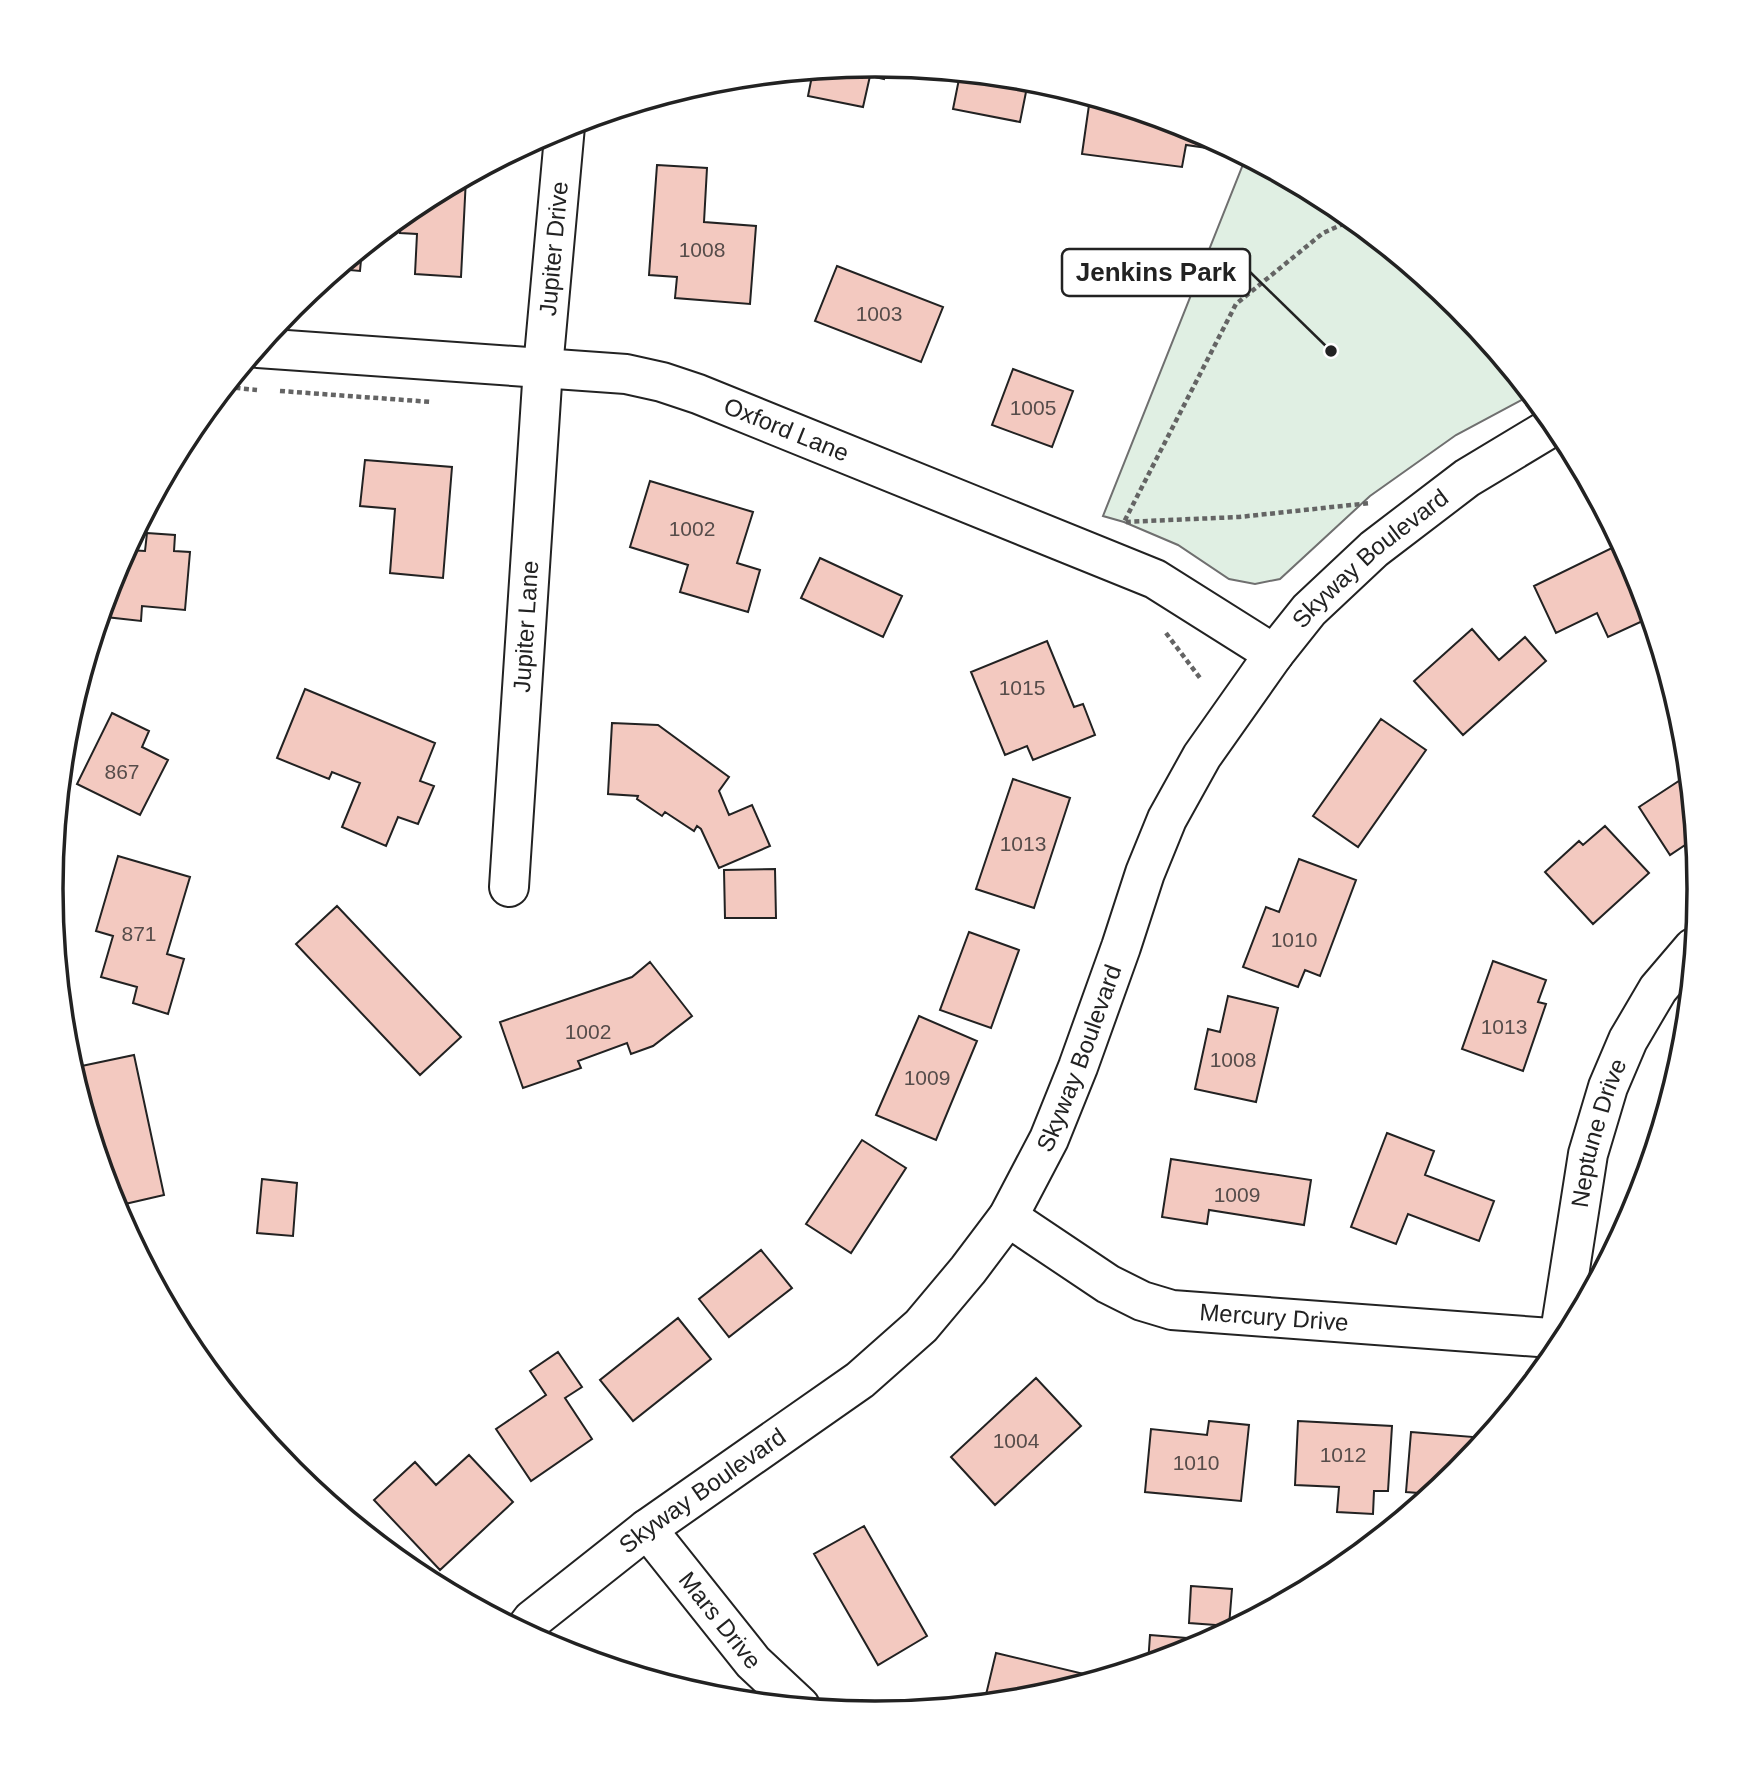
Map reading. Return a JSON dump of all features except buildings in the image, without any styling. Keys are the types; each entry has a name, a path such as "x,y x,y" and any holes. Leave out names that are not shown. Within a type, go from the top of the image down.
{"street":[{"name":"Jupiter Drive","path":"543,368 564,139"},
{"name":"Oxford Lane","path":"270,349 626,374 662,382 698,394 1155,579 1274,654"},
{"name":"Jupiter Lane","path":"509,887 543,368"},
{"name":"Skyway Boulevard","path":"529,1624 647,1530 860,1380 921,1326 1008,1217 1049,1139 1078,1067 1145,873 1167,819 1202,756 1274,654 1309,610 1374,549 1467,478 1545,431"},
{"name":"Neptune Drive","path":"1565,1317 1588,1154 1608,1087 1628,1040 1658,989 1683,959"},
{"name":"Mercury Drive","path":"1008,1217 1108,1284 1142,1301 1172,1310 1552,1338"},
{"name":"Mars Drive","path":"647,1530 753,1662 790,1697"}],"path":[{"path":"1341,225 1323,233 1237,304 1124,522 1239,517 1380,502"},
{"path":"237,388 433,402"},
{"path":"1160,626 1199,678"}],"green space":[{"path":"1243,166 1326,214 1410,279 1449,315 1522,400 1456,435 1370,496 1280,579 1255,584 1229,579 1178,545 1103,516"}],"place":[{"name":"Jenkins Park","path":"1331,351"}]}
